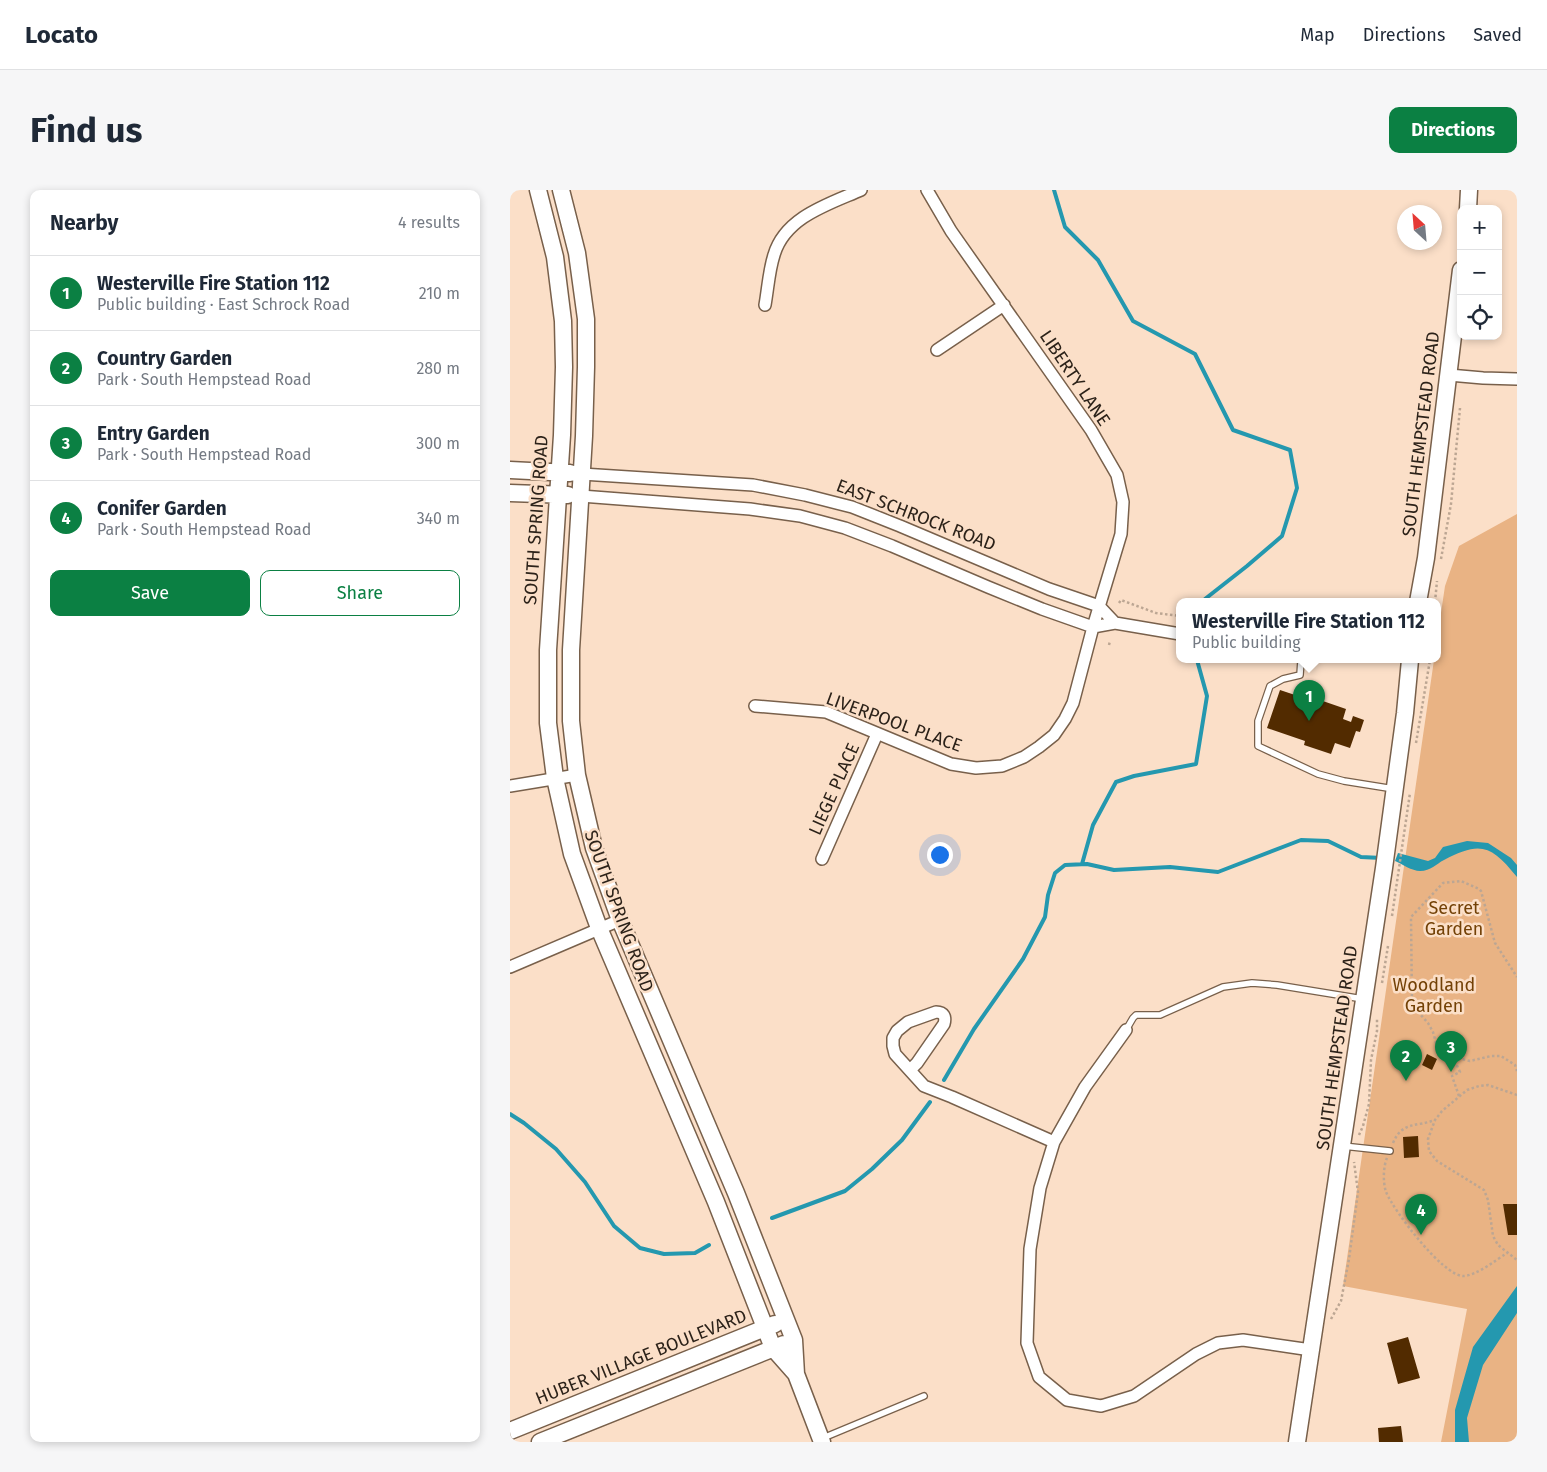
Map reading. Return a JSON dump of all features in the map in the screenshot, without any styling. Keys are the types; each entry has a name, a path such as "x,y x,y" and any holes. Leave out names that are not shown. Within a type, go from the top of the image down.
{"main road":[{"name":"SOUTH SPRING ROAD","path":"538,190 555,257 563,321 564,367 559,495 548,650 548,723 555,778 572,854 599,928 716,1202 773,1348 796,1374"},
{"name":"SOUTH SPRING ROAD","path":"561,190 577,253 586,319 581,496 570,650 571,721 577,775 594,848 620,920 736,1193 794,1340 796,1374 821,1440"},
{"path":"1468,205 1469,190"},
{"name":"SOUTH HEMPSTEAD ROAD","path":"1419,598 1426,558 1458,295"},
{"name":"EAST SCHROCK ROAD","path":"510,470 582,474"},
{"path":"510,492 581,496"},
{"name":"SOUTH HEMPSTEAD ROAD","path":"1297,1442 1311,1350 1348,1147 1364,1000 1384,868 1405,713 1410,663"},
{"name":"HUBER VILLAGE BOULEVARD","path":"510,1431 786,1320"},
{"path":"540,1442 794,1340"}],"street":[{"path":"765,305 774,254 780,241 803,217 861,190"},
{"name":"LIBERTY LANE","path":"927,190 952,231 1091,430 1117,475 1123,502 1120,534 1099,606"},
{"path":"937,350 1004,305"},
{"path":"1449,375 1517,379"},
{"name":"EAST SCHROCK ROAD","path":"582,474 753,485 805,495 852,507 1049,589 1099,606 1115,623"},
{"path":"581,496 750,509 800,516 845,528 900,549 1033,606 1093,626 1115,623 1175,633"},
{"name":"LIVERPOOL PLACE","path":"756,706 826,712 951,764 976,768 1002,766 1024,758 1039,747 1054,735 1065,719 1073,703 1099,606"},
{"name":"LIEGE PLACE","path":"822,859 878,734"},
{"path":"510,786 577,775"},
{"path":"510,967 620,920"},
{"path":"910,1070 944,1024 944,1015 940,1012 908,1022 897,1031 893,1038 895,1054 924,1086 1054,1142"},
{"path":"1126,1030 1085,1087 1054,1142 1040,1188 1030,1250 1027,1343 1039,1377 1067,1400 1101,1406 1134,1396 1196,1354 1218,1343 1243,1340 1311,1350"}],"lane":[{"path":"1301,663 1300,675 1283,679 1270,686 1258,721 1258,746 1318,774 1344,782 1394,789"},
{"path":"1126,1030 1136,1015 1160,1015 1223,987 1252,983 1277,985 1364,1000"},
{"path":"1348,1147 1390,1151"},
{"path":"821,1440 924,1396"}],"path":[{"path":"1441,562 1451,504 1460,406"},
{"path":"1435,598 1437,581"},
{"path":"1120,601 1156,613 1176,616"},
{"path":"1109,645 1110,640"},
{"path":"1416,744 1430,663"},
{"path":"1391,924 1407,821"},
{"path":"1517,977 1495,943 1479,889 1461,881 1443,883 1411,918 1412,1005 1428,1023 1433,1032 1438,1050 1453,1057 1470,1061 1491,1056 1501,1056 1515,1065 1517,1071"},
{"path":"1380,991 1388,941"},
{"path":"1330,1323 1341,1301 1349,1259 1358,1192 1354,1158 1348,1147 1363,1126 1368,1109 1371,1060 1377,1031 1377,1016"},
{"path":"1453,1057 1460,1072 1452,1076 1459,1096"},
{"path":"1517,1095 1488,1085 1467,1090 1442,1111 1435,1120 1428,1139 1429,1151 1437,1161 1484,1190 1488,1200 1493,1236 1498,1245 1517,1260"},
{"path":"1435,1120 1415,1124 1401,1130 1394,1140 1385,1164 1386,1190 1412,1230 1434,1258 1453,1273 1461,1276 1470,1275 1507,1253"}],"green space":[{"path":"1517,514 1517,1442 1441,1442 1467,1309 1343,1286 1434,663 1441,663 1441,613 1445,586 1459,546"}],"water":[{"path":"1467,841 1488,843 1511,858 1517,865 1517,877 1500,858 1485,849 1468,850 1424,871 1414,870 1395,861 1398,853 1428,861 1435,858 1443,847"},
{"path":"1517,1286 1517,1313 1483,1365 1467,1418 1469,1442 1455,1442 1455,1410 1473,1347"}],"building":[{"path":"1280,690 1316,702 1317,699 1346,709 1343,719 1351,722 1353,716 1364,720 1360,732 1356,731 1350,748 1335,743 1331,754 1304,745 1305,741 1267,728"},
{"path":"1406,1048 1415,1051 1411,1063 1402,1060"},
{"path":"1427,1054 1437,1059 1432,1070 1422,1065"},
{"path":"1418,1136 1419,1157 1404,1158 1403,1137"},
{"path":"1503,1204 1517,1204 1517,1235 1508,1235"},
{"path":"1408,1337 1420,1378 1398,1384 1387,1343"},
{"path":"1401,1426 1403,1442 1379,1442 1378,1428"}],"waterway":[{"path":"1054,190 1065,227 1098,260 1133,321 1195,354 1233,430 1290,450 1297,488 1282,536 1206,598"},
{"path":"1082,864 1093,825 1116,782 1134,776 1196,764 1207,696 1198,663"},
{"path":"944,1080 974,1029 1023,959 1045,917 1048,895 1055,873 1065,865 1087,864 1114,870 1170,867 1218,872 1301,840 1328,841 1361,857 1382,858"},
{"path":"772,1218 845,1191 872,1169 902,1140 930,1102"},
{"path":"510,1114 556,1149 585,1182 614,1226 640,1248 664,1254 695,1253 709,1245"}],"place":[{"name":"Westerville Fire Station 112","path":"1309,721"},
{"name":"Entry Garden","path":"1451,1072"},
{"name":"Country Garden","path":"1406,1081"},
{"name":"Conifer Garden","path":"1421,1235"}],"park label":[{"name":"Secret Garden","path":"1454,918"},
{"name":"Woodland Garden","path":"1434,995"}]}
